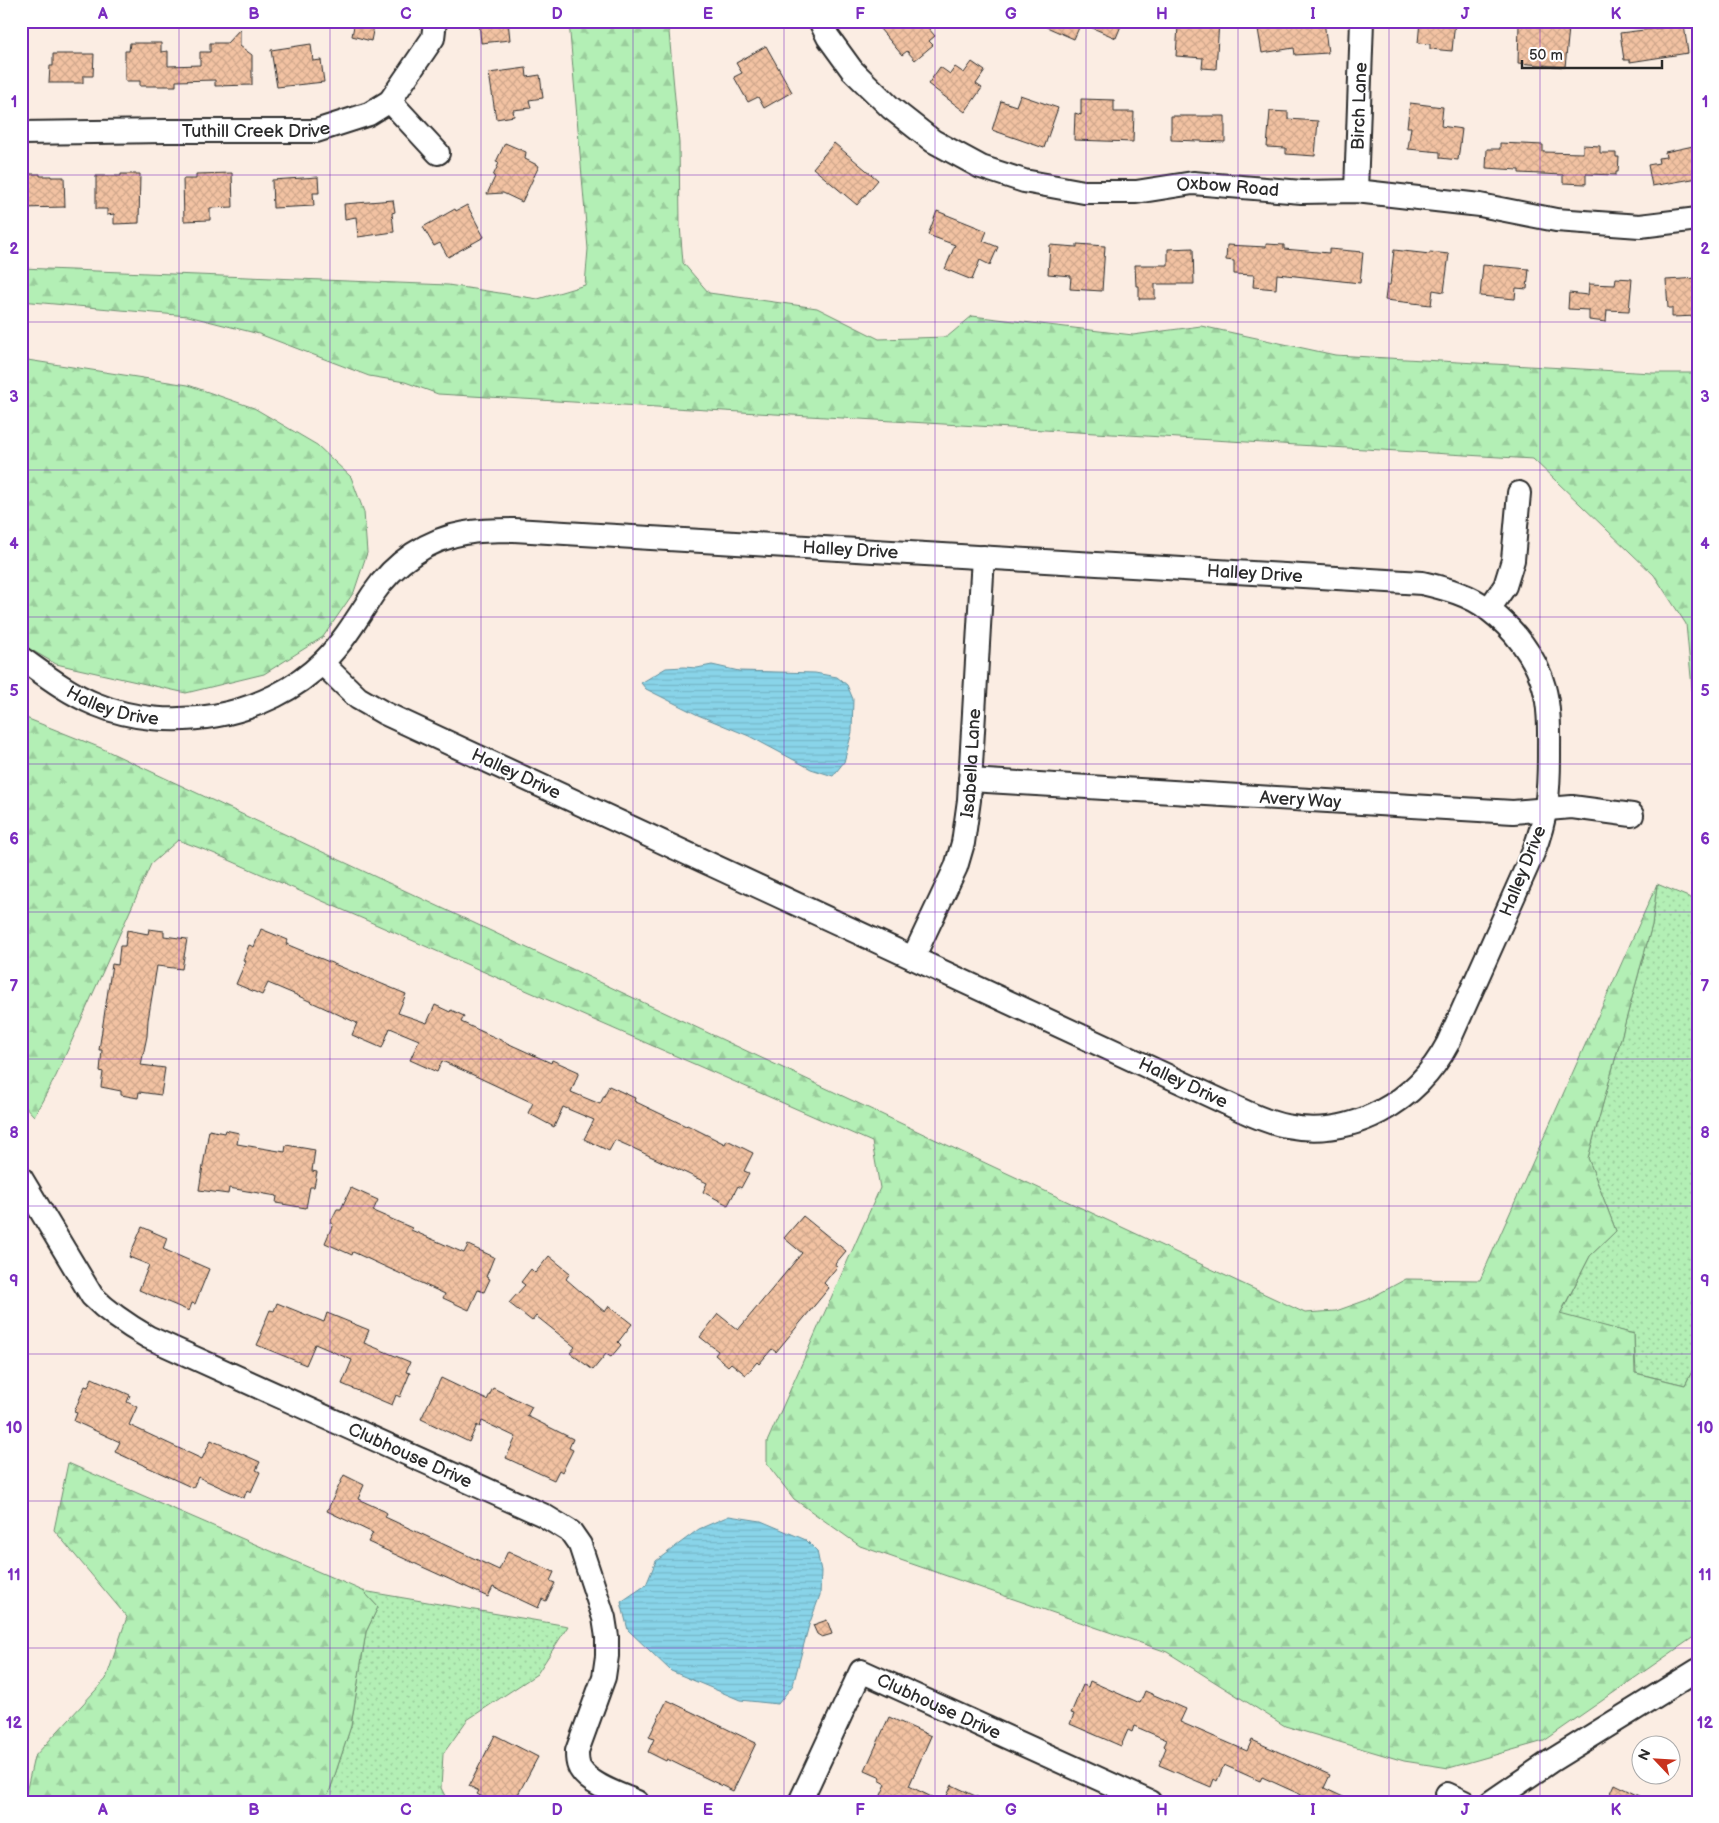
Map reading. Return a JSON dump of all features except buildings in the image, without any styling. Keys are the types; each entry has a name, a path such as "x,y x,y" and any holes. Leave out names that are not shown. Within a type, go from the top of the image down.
{"street":[{"name":"Tuthill Creek Drive","path":"21,133 316,131 369,114 390,101 410,75 433,38 435,21"},
{"name":"Oxbow Road","path":"820,21 828,36 852,70 891,108 933,141 981,167 1024,181 1084,192 1136,192 1193,183 1302,192 1356,191 1480,205 1556,220 1640,226 1698,219"},
{"name":"Birch Lane","path":"1356,191 1362,21"},
{"path":"390,101 438,152"},
{"path":"1489,609 1505,586 1513,560 1519,493"},
{"name":"Halley Drive","path":"21,658 64,689 97,705 151,719 194,719 216,716 260,702 296,684 322,663 351,629 374,592 404,560 444,538 466,533 514,530 1422,583 1440,587 1489,609 1515,636 1537,668 1548,704 1550,729 1547,809 1534,853 1440,1058 1430,1072 1403,1098 1388,1108 1354,1122 1338,1126 1303,1128 1287,1126 1255,1116 384,713 358,698 322,663"},
{"name":"Isabella Lane","path":"913,958 956,867 967,821 983,557"},
{"name":"Avery Way","path":"970,780 1513,812 1572,807 1632,815"},
{"name":"Clubhouse Drive","path":"21,1178 92,1296 102,1307 126,1325 148,1338 543,1515 571,1532 580,1545 604,1618 607,1637 604,1677 577,1751 577,1761 580,1770 598,1784 637,1802"},
{"name":"Clubhouse Drive","path":"800,1802 861,1670 1150,1802"},
{"path":"1491,1802 1551,1761 1698,1670"}],"green space":[{"path":"569,21 668,21 679,143 680,225 683,263 709,293 817,308 879,339 947,337 972,316 1133,335 1201,326 1335,355 1652,373 1698,373 1698,751 1686,624 1654,575 1533,459 438,394 405,382 369,376 259,334 188,316 21,301 21,268 448,285 538,299 585,285 588,249"},
{"path":"21,359 188,385 254,408 317,445 351,477 364,512 367,553 354,592 323,637 264,674 186,693 56,664 21,644"},
{"path":"21,716 101,748 1305,1313 1336,1311 1367,1300 1406,1279 1480,1280 1657,884 1652,925 1588,1158 1616,1231 1590,1256 1560,1314 1634,1334 1635,1373 1685,1385 1698,1360 1698,1634 1544,1741 1449,1768 1404,1761 1285,1726 1167,1652 860,1546 794,1499 767,1464 767,1442 880,1188 872,1142 213,853 178,840 151,864 56,1076 34,1116 21,1102"},
{"path":"1657,884 1698,901 1698,1360 1685,1385 1636,1373 1634,1334 1560,1315 1590,1256 1616,1231 1588,1158 1652,925"},
{"path":"68,1463 363,1591 378,1607 366,1632 351,1726 330,1790 323,1802 24,1802 34,1757 106,1679 127,1617 54,1530"},
{"path":"363,1591 568,1626 537,1674 467,1720 443,1754 441,1788 448,1802 323,1802 330,1790 351,1726 366,1632 378,1607"}],"water":[{"path":"712,665 739,671 815,673 837,677 847,685 853,699 852,732 844,762 833,776 811,769 749,736 698,715 646,689 641,683 666,668 697,668"},
{"path":"729,1516 761,1521 806,1540 817,1551 821,1571 820,1595 809,1625 793,1685 778,1704 740,1700 671,1671 628,1630 621,1602 646,1585 656,1561 699,1529"}]}
